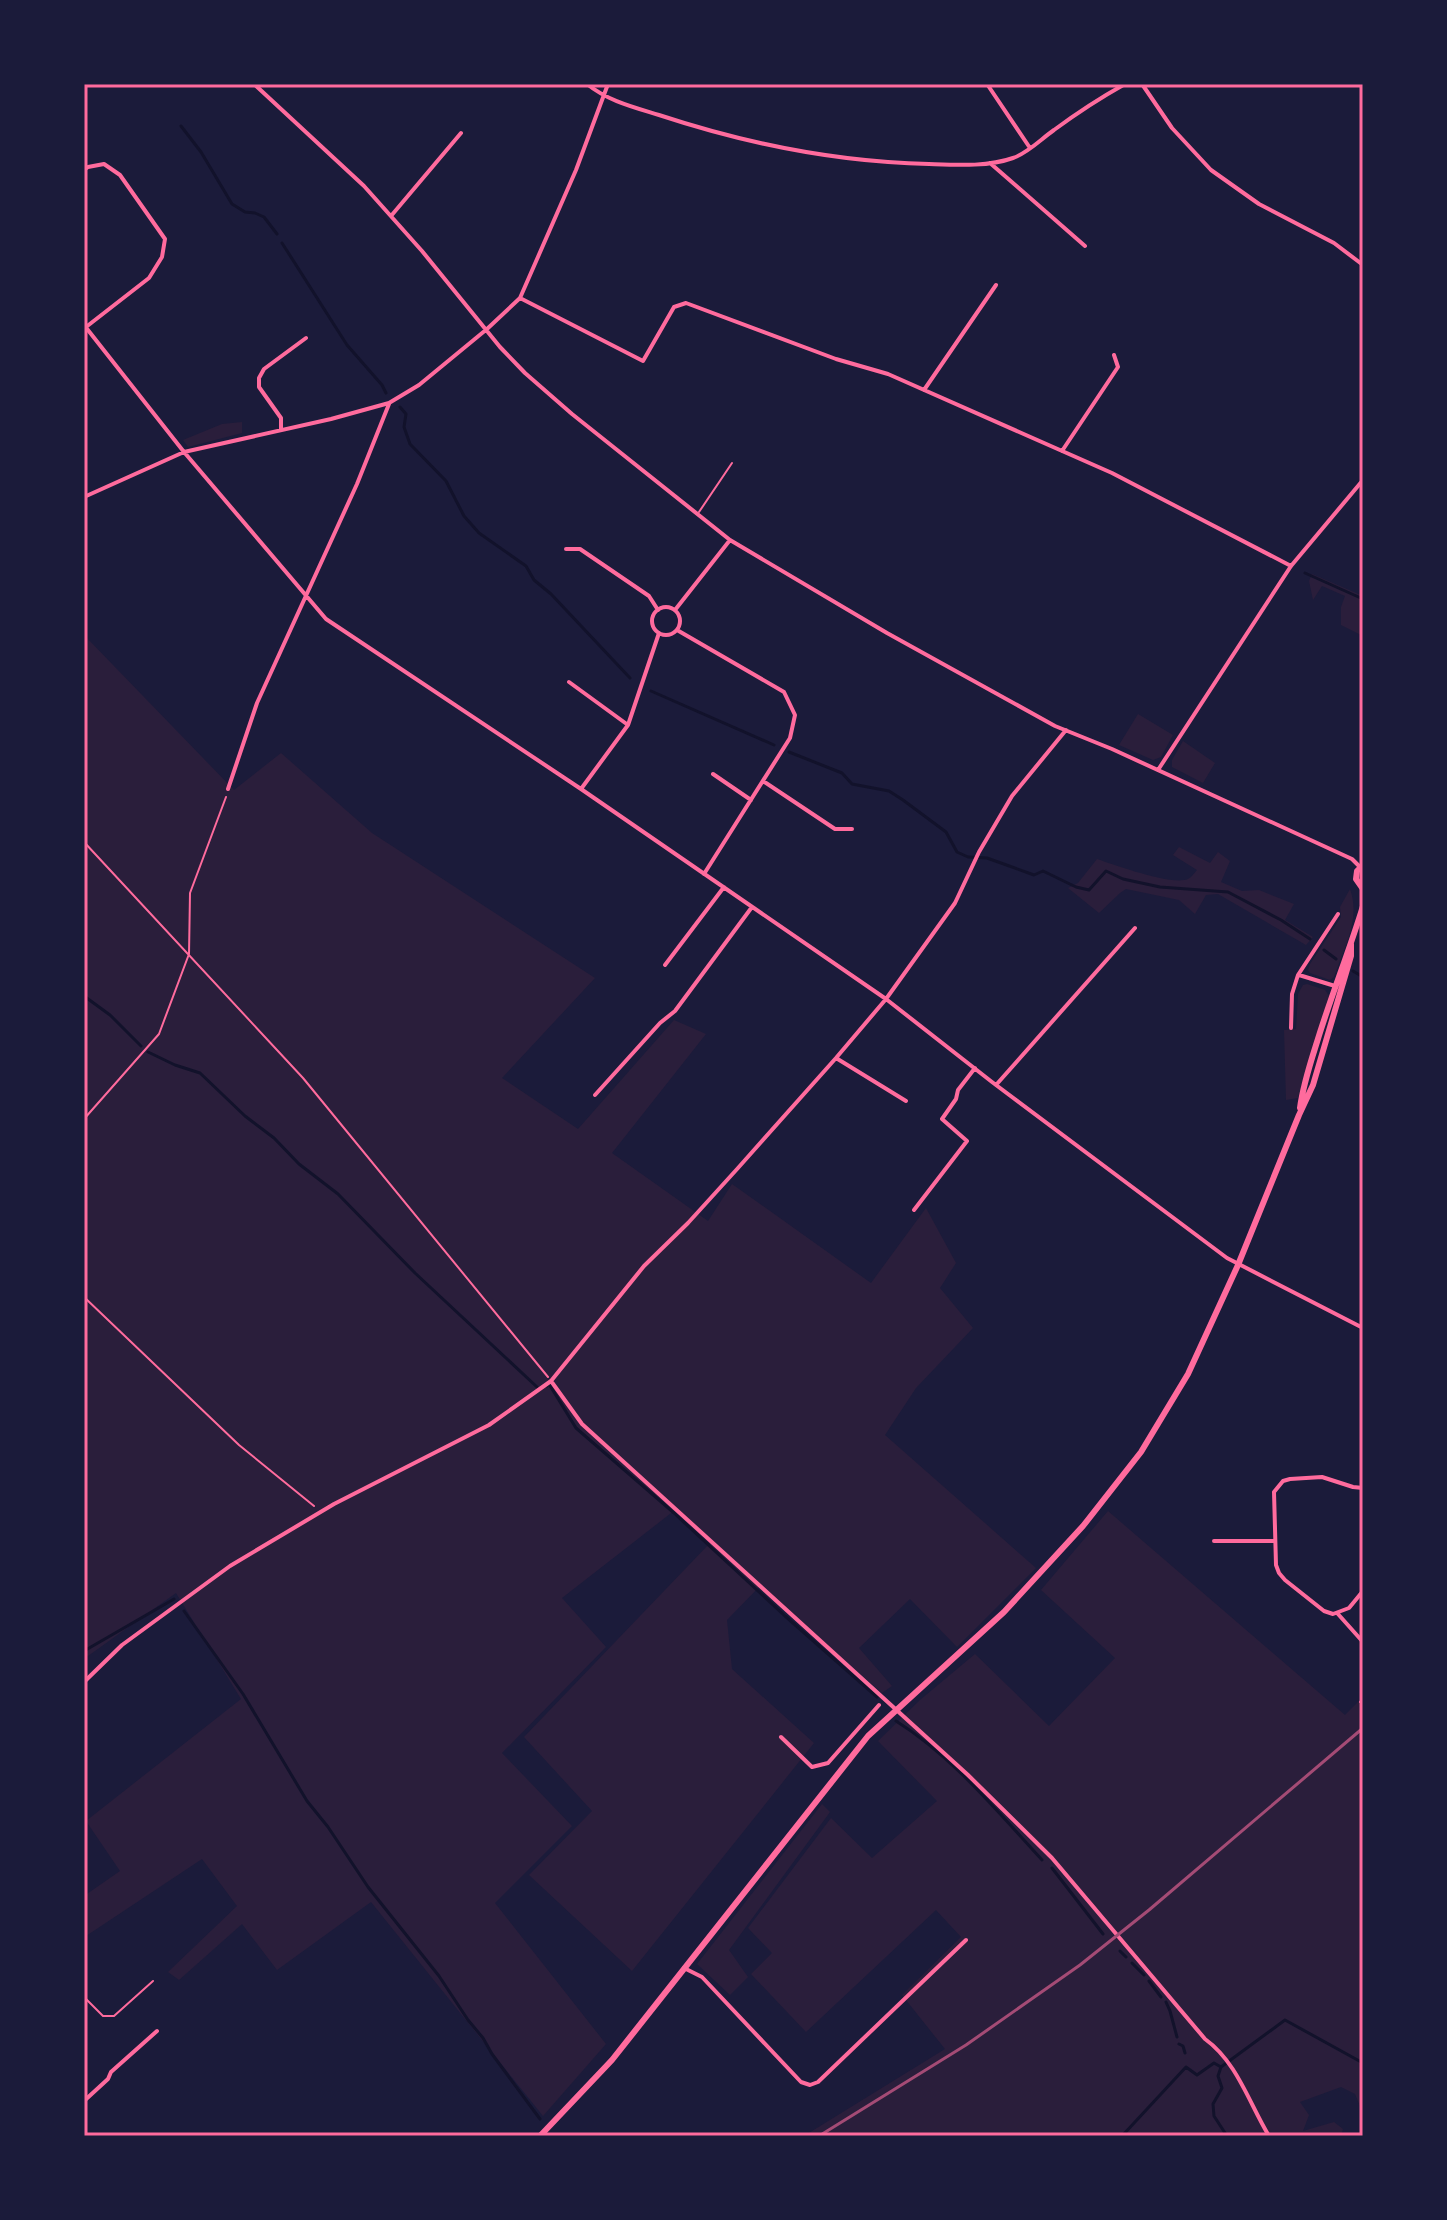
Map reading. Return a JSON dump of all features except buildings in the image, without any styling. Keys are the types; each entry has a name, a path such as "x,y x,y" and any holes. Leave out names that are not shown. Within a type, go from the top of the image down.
{"main road":[{"path":"1362,866 1356,879 1363,889"},
{"path":"540,2136 612,2060 855,1751 1004,1612 1074,1536 1128,1470 1158,1426 1188,1374 1238,1265 1299,1115 1303,1089 1363,906"}],"street":[{"path":"254,84 364,186 525,373 730,540 887,633 1066,730 1362,866"},
{"path":"587,84 604,97 698,128 779,149 902,164 963,165 1017,157 1092,102 1125,84"},
{"path":"84,497 184,452 389,403 419,385 520,298 575,172 608,84"},
{"path":"987,84 1030,148"},
{"path":"1142,84 1172,128 1211,170 1259,204 1334,243 1363,265"},
{"path":"391,216 461,133"},
{"path":"990,163 1085,246"},
{"path":"84,170 104,164 120,175 165,239 162,257 149,278 85,326 184,452 326,619 581,789 886,999 1238,1265 1363,1328"},
{"path":"924,390 996,285"},
{"path":"520,298 643,361 674,307 686,303 836,359 888,374 1112,473 1291,566"},
{"path":"281,430 281,418 259,387 259,378 264,369 306,338"},
{"path":"1062,451 1118,367 1114,355"},
{"path":"228,789 257,703 307,597 389,403"},
{"path":"1158,770 1291,566 1363,480"},
{"path":"675,610 730,540"},
{"path":"566,549 580,549 649,596 658,610"},
{"path":"667,607 675,610 680,623 677,630 671,634 659,633 652,624 653,617 658,610 667,607"},
{"path":"677,630 784,692 795,715 790,738 704,874"},
{"path":"581,789 628,725 659,633"},
{"path":"569,682 628,725"},
{"path":"84,1682 122,1645 230,1566 334,1504 489,1425 551,1381 644,1266 688,1223 886,999 955,903 979,852 1012,796 1066,730"},
{"path":"713,774 751,800"},
{"path":"763,781 835,829 852,829"},
{"path":"665,965 724,887"},
{"path":"595,1095 660,1023 675,1011 752,907"},
{"path":"1291,1028 1292,994 1298,975 1338,914"},
{"path":"996,1085 1135,928"},
{"path":"1298,975 1338,987"},
{"path":"836,1058 906,1101"},
{"path":"914,1210 967,1141 942,1119 975,1068"},
{"path":"551,1381 582,1424 897,1709 1052,1858 1224,2058 1245,2089 1269,2136"},
{"path":"1363,1488 1322,1477 1283,1481 1273,1498 1276,1565 1285,1580 1324,1611 1338,1614 1363,1642"},
{"path":"1214,1541 1275,1541"},
{"path":"1338,1614 1349,1608 1363,1591"},
{"path":"781,1737 812,1767 828,1763 879,1705"},
{"path":"684,1968 700,1976 801,2082 810,2085 818,2082 966,1940"},
{"path":"84,2101 157,2031"}],"lane":[{"path":"697,514 732,463"},
{"path":"84,1997 103,2016 114,2016 153,1981"}],"path":[{"path":"84,1119 159,1034 189,954 190,893 228,789"},
{"path":"84,842 303,1078 551,1381"},
{"path":"84,1297 239,1445 321,1512"}],"shaded area":[{"path":"242,422 242,433 188,447 183,440 222,424"},
{"path":"1312,574 1363,596 1363,636 1341,625 1341,607 1345,596 1322,586 1313,600 1309,581"},
{"path":"84,635 234,790 281,753 372,833 595,978 502,1078 578,1129 674,1020 706,1034 612,1153 708,1221 732,1184 871,1283 926,1208 956,1263 940,1288 973,1328 916,1388 885,1435 1036,1568 957,1647 910,1599 859,1648 892,1686 882,1693 760,1586 727,1620 732,1669 814,1743 632,1971 529,1875 592,1811 524,1737 711,1542 675,1510 562,1598 606,1647 502,1753 572,1826 495,1903 606,2044 543,2116 371,1902 277,1970 242,1924 179,1980 168,1972 237,1906 202,1859 86,1936 84,1934 84,1896 120,1871 86,1821 241,1699 176,1593 88,1656 84,1653"},
{"path":"1138,714 1173,735 1161,757 1153,760 1119,745"},
{"path":"1183,741 1215,763 1203,783 1172,767 1172,760"},
{"path":"1179,847 1210,863 1218,852 1230,861 1221,882 1242,891 1259,890 1294,904 1285,920 1313,937 1306,945 1218,894 1206,895 1195,914 1179,900 1126,889 1099,913 1068,888 1078,883 1097,859 1170,880 1188,879 1197,870 1173,855"},
{"path":"1350,889 1354,911 1352,922 1334,977 1330,980 1308,970 1341,917 1340,907"},
{"path":"1307,984 1325,990 1329,996 1298,1098 1286,1100 1284,1030 1296,1029 1298,994"},
{"path":"1108,1511 1345,1715 1363,1697 1363,2105 1360,2106 1355,2094 1341,2087 1300,2102 1309,2115 1303,2131 1334,2122 1343,2129 1341,2136 804,2136 945,2049 902,1995 961,1937 936,1910 806,2032 751,1974 772,1953 748,1928 831,1818 872,1858 937,1801 878,1741 920,1700 975,1654 1049,1726 1115,1658 1041,1590"},
{"path":"822,1804 830,1812 729,1950 748,1977 730,1995 697,1964"}],"waterway":[{"path":"181,126 201,152 232,204 245,212 264,217 277,234"},
{"path":"282,243 347,345 386,393"},
{"path":"400,407 406,414 404,427 410,444 446,481 464,516 479,533 526,566 534,580 630,678"},
{"path":"1305,573 1363,599"},
{"path":"651,691 774,745"},
{"path":"789,752 842,773 852,784 889,791 946,832 957,852 968,857 987,858 1034,875 1043,871 1089,890 1106,871 1123,879 1160,887 1228,892 1310,939"},
{"path":"1324,950 1336,959"},
{"path":"1353,971 1363,977"},
{"path":"84,996 110,1015 141,1046"},
{"path":"148,1052 200,1073 299,1164 338,1194 415,1273 537,1387"},
{"path":"547,1386 549,1384 576,1428 877,1697"},
{"path":"84,1651 174,1599"},
{"path":"184,1611 243,1694 307,1801 368,1887 439,1976 540,2119"},
{"path":"896,1721 955,1767 1042,1860"},
{"path":"1052,1868 1103,1934"},
{"path":"1120,1951 1126,1957"},
{"path":"1132,1963 1144,1975"},
{"path":"1149,1981 1161,1997"},
{"path":"1166,2002 1177,2037"},
{"path":"1227,2136 1214,2116 1213,2104 1222,2088 1218,2076 1221,2067 1285,2020 1363,2063"},
{"path":"1179,2044 1185,2053"},
{"path":"1122,2136 1186,2067 1197,2075 1214,2063 1221,2067"}],"railway":[{"path":"819,2136 966,2045 1080,1965 1363,1728"}]}
